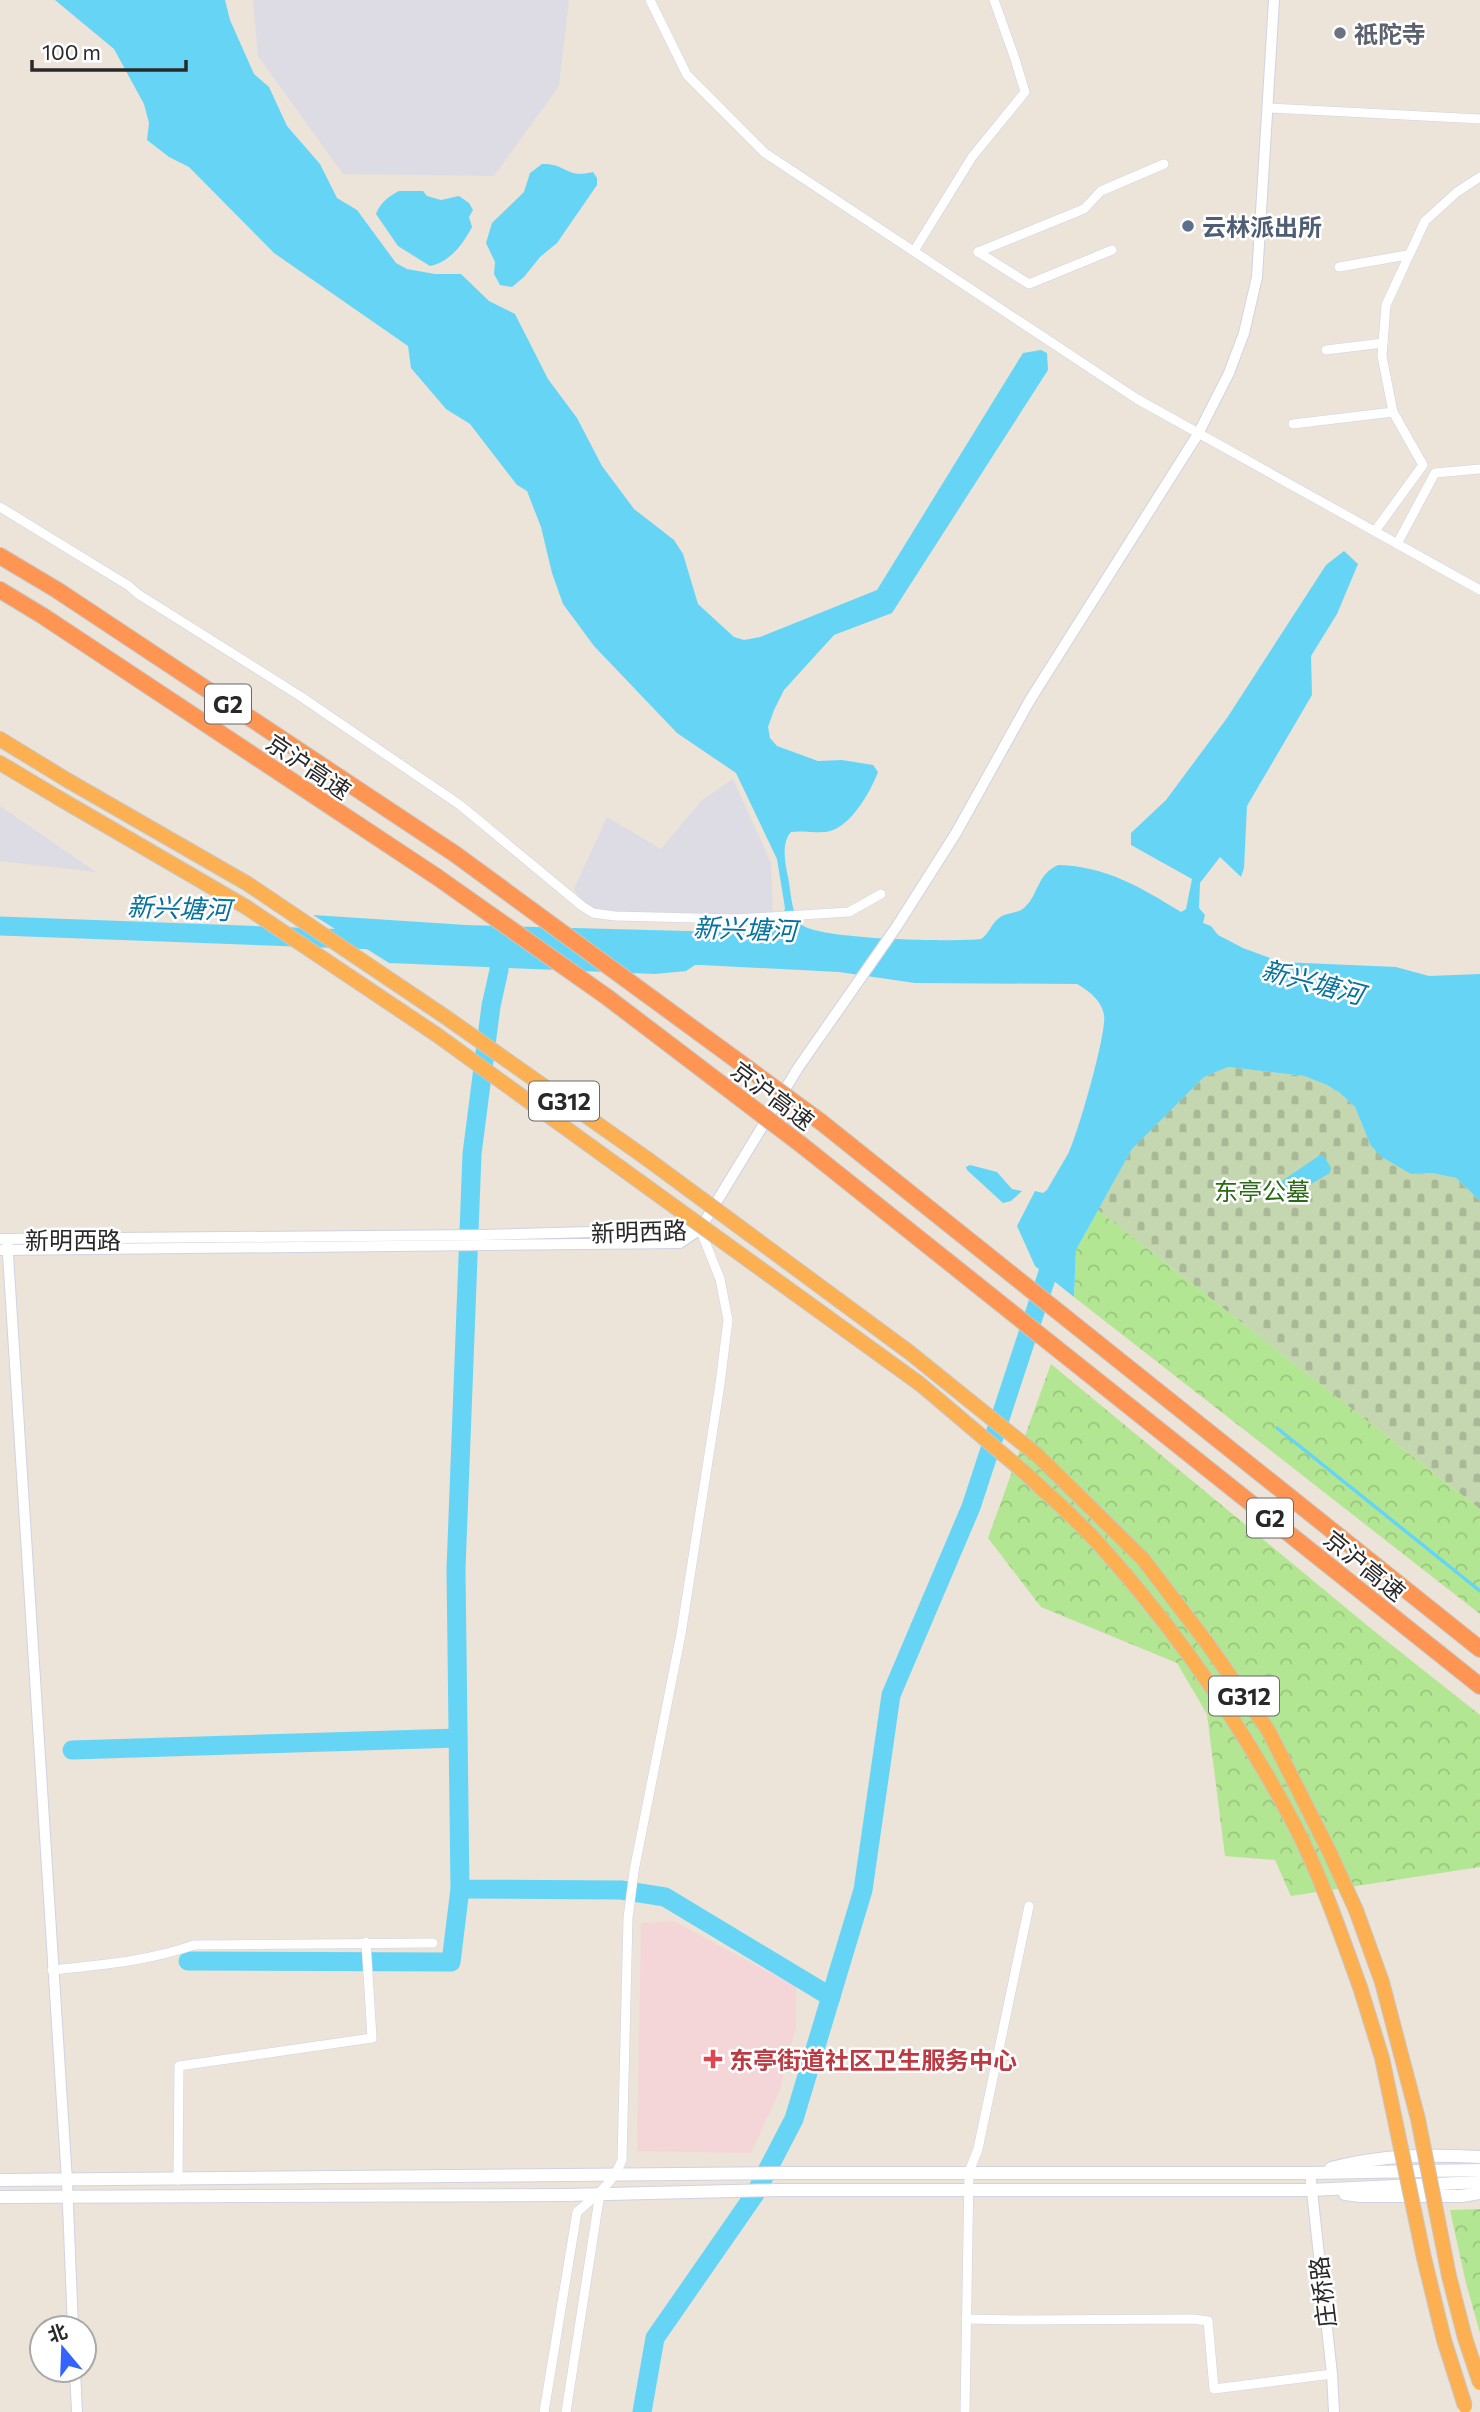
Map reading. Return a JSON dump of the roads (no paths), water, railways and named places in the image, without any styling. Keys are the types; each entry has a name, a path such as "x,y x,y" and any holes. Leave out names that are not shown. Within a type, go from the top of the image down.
{"highway":[{"name":"京沪高速","path":"0,556 57,590 455,854 821,1122 1480,1649"},
{"name":"京沪高速","path":"0,590 437,877 607,997 803,1146 1002,1303 1480,1686"},
{"name":"G312","path":"0,739 248,884 646,1158 909,1352 1037,1455 1143,1559 1268,1730 1356,1910 1382,1982 1418,2119 1449,2276 1465,2339 1480,2383"},
{"name":"G312","path":"0,763 246,907 437,1035 920,1384 1024,1472 1096,1540 1146,1599 1201,1671 1235,1722 1294,1826 1331,1908 1382,2057 1424,2258 1444,2340 1466,2409"}],"main road":[{"path":"1310,2173 1383,2157 1435,2154 1480,2157"},
{"path":"0,2180 1480,2170"},
{"path":"0,2197 724,2190 1310,2190 1480,2182"},
{"path":"1310,2190 1360,2196 1462,2196 1480,2193"}],"street":[{"path":"650,0 687,75 765,153 1136,399 1480,590"},
{"path":"914,251 972,157 1024,92 1016,59 994,0"},
{"path":"544,2412 577,2212 616,2175 622,2160 628,1918 634,1871 681,1634 728,1320 720,1279 700,1229 798,1068 897,926 956,833 1030,700 1198,434 1229,373 1244,333 1257,277 1274,0"},
{"path":"1268,108 1396,113 1480,120"},
{"path":"1112,250 1029,284 978,252 1084,209 1101,191 1164,164"},
{"path":"1375,531 1423,466 1393,412 1382,356 1386,304 1424,221 1457,192 1480,177"},
{"path":"1339,267 1407,255"},
{"path":"1326,350 1383,343"},
{"path":"1293,424 1393,412"},
{"path":"1397,544 1435,473 1480,469"},
{"path":"0,507 300,696 460,805 593,913 736,919 849,912 881,894"},
{"name":"新明西路","path":"4,1245 700,1229"},
{"path":"4,1245 67,2181 72,2314"},
{"path":"965,2412 970,2172 978,2149 1028,1906"},
{"path":"178,2180 179,2066 372,2038 366,1943"},
{"path":"52,1970 159,1955 194,1945 433,1943"},
{"name":"庄桥路","path":"1310,2173 1334,2412"},
{"path":"566,2412 600,2193"},
{"path":"966,2319 1208,2321 1214,2389 1332,2374"},
{"path":"76,2384 77,2412"}],"water":[{"path":"55,0 225,0 230,20 254,74 269,87 287,126 320,164 337,198 357,210 396,263 407,269 435,274 461,274 489,301 515,314 548,379 577,418 602,466 634,509 674,540 683,554 698,604 734,637 744,640 760,637 877,590 1023,353 1041,350 1047,353 1048,370 892,613 834,635 784,690 774,710 768,727 770,738 777,746 818,761 842,760 873,765 878,772 859,807 838,828 826,832 791,832 788,837 785,860 793,908 801,924 812,929 832,934 887,939 981,939 999,918 1024,908 1046,874 1058,865 1108,874 1138,887 1181,912 1186,909 1192,879 1131,845 1131,833 1166,800 1227,718 1326,565 1344,551 1358,564 1337,614 1311,656 1312,695 1247,806 1244,868 1241,877 1220,857 1200,883 1199,908 1205,915 1203,923 1211,926 1218,935 1243,948 1281,962 1396,967 1429,976 1480,974 1480,1201 1456,1178 1432,1173 1411,1174 1380,1156 1370,1144 1355,1107 1327,1085 1304,1076 1228,1067 1204,1077 1132,1149 1076,1250 1074,1297 1035,1266 1017,1226 1035,1191 1043,1193 1047,1190 1069,1152 1097,1061 1104,1025 1103,1010 1094,996 1077,984 915,983 839,972 701,965 695,965 686,971 655,974 389,963 313,915 466,925 762,933 781,925 785,908 777,859 736,773 677,733 594,646 563,604 541,527 527,491 517,485 470,424 446,409 411,368 408,346 274,253 189,167 169,157 147,140 149,123 144,104 114,49"},
{"path":"542,164 550,164 577,174 593,172 597,185 557,243 512,287 500,285 494,274 495,262 486,243 492,223 524,192 530,173"},
{"path":"399,191 423,191 427,196 441,200 459,196 469,203 473,210 469,217 472,227 460,246 444,261 430,266 398,246 376,214 385,200"},
{"path":"1320,1155 1324,1156 1331,1168 1330,1173 1286,1201 1280,1200 1274,1191 1276,1185"},
{"path":"970,1165 997,1172 1012,1189 1022,1191 1011,1201 1003,1203 967,1170 966,1167"}],"waterway":[{"name":"新兴塘河","path":"0,926 377,940"},
{"path":"500,945 499,970 491,1006 472,1154 456,1569 460,1889 621,1890 665,1897 831,1997"},
{"path":"642,2412 655,2338 755,2194 794,2119 863,1890 891,1695 971,1507 1055,1251"},
{"path":"1277,1428 1480,1591"},
{"path":"72,1750 458,1738"},
{"path":"188,1961 451,1962 460,1889"}],"place":[{"name":"祇陀寺","path":"1340,33"},
{"name":"云林派出所","path":"1188,226"},
{"name":"东亭街道社区卫生服务中心","path":"713,2059"}],"park label":[{"name":"东亭公墓","path":"1262,1190"}]}
